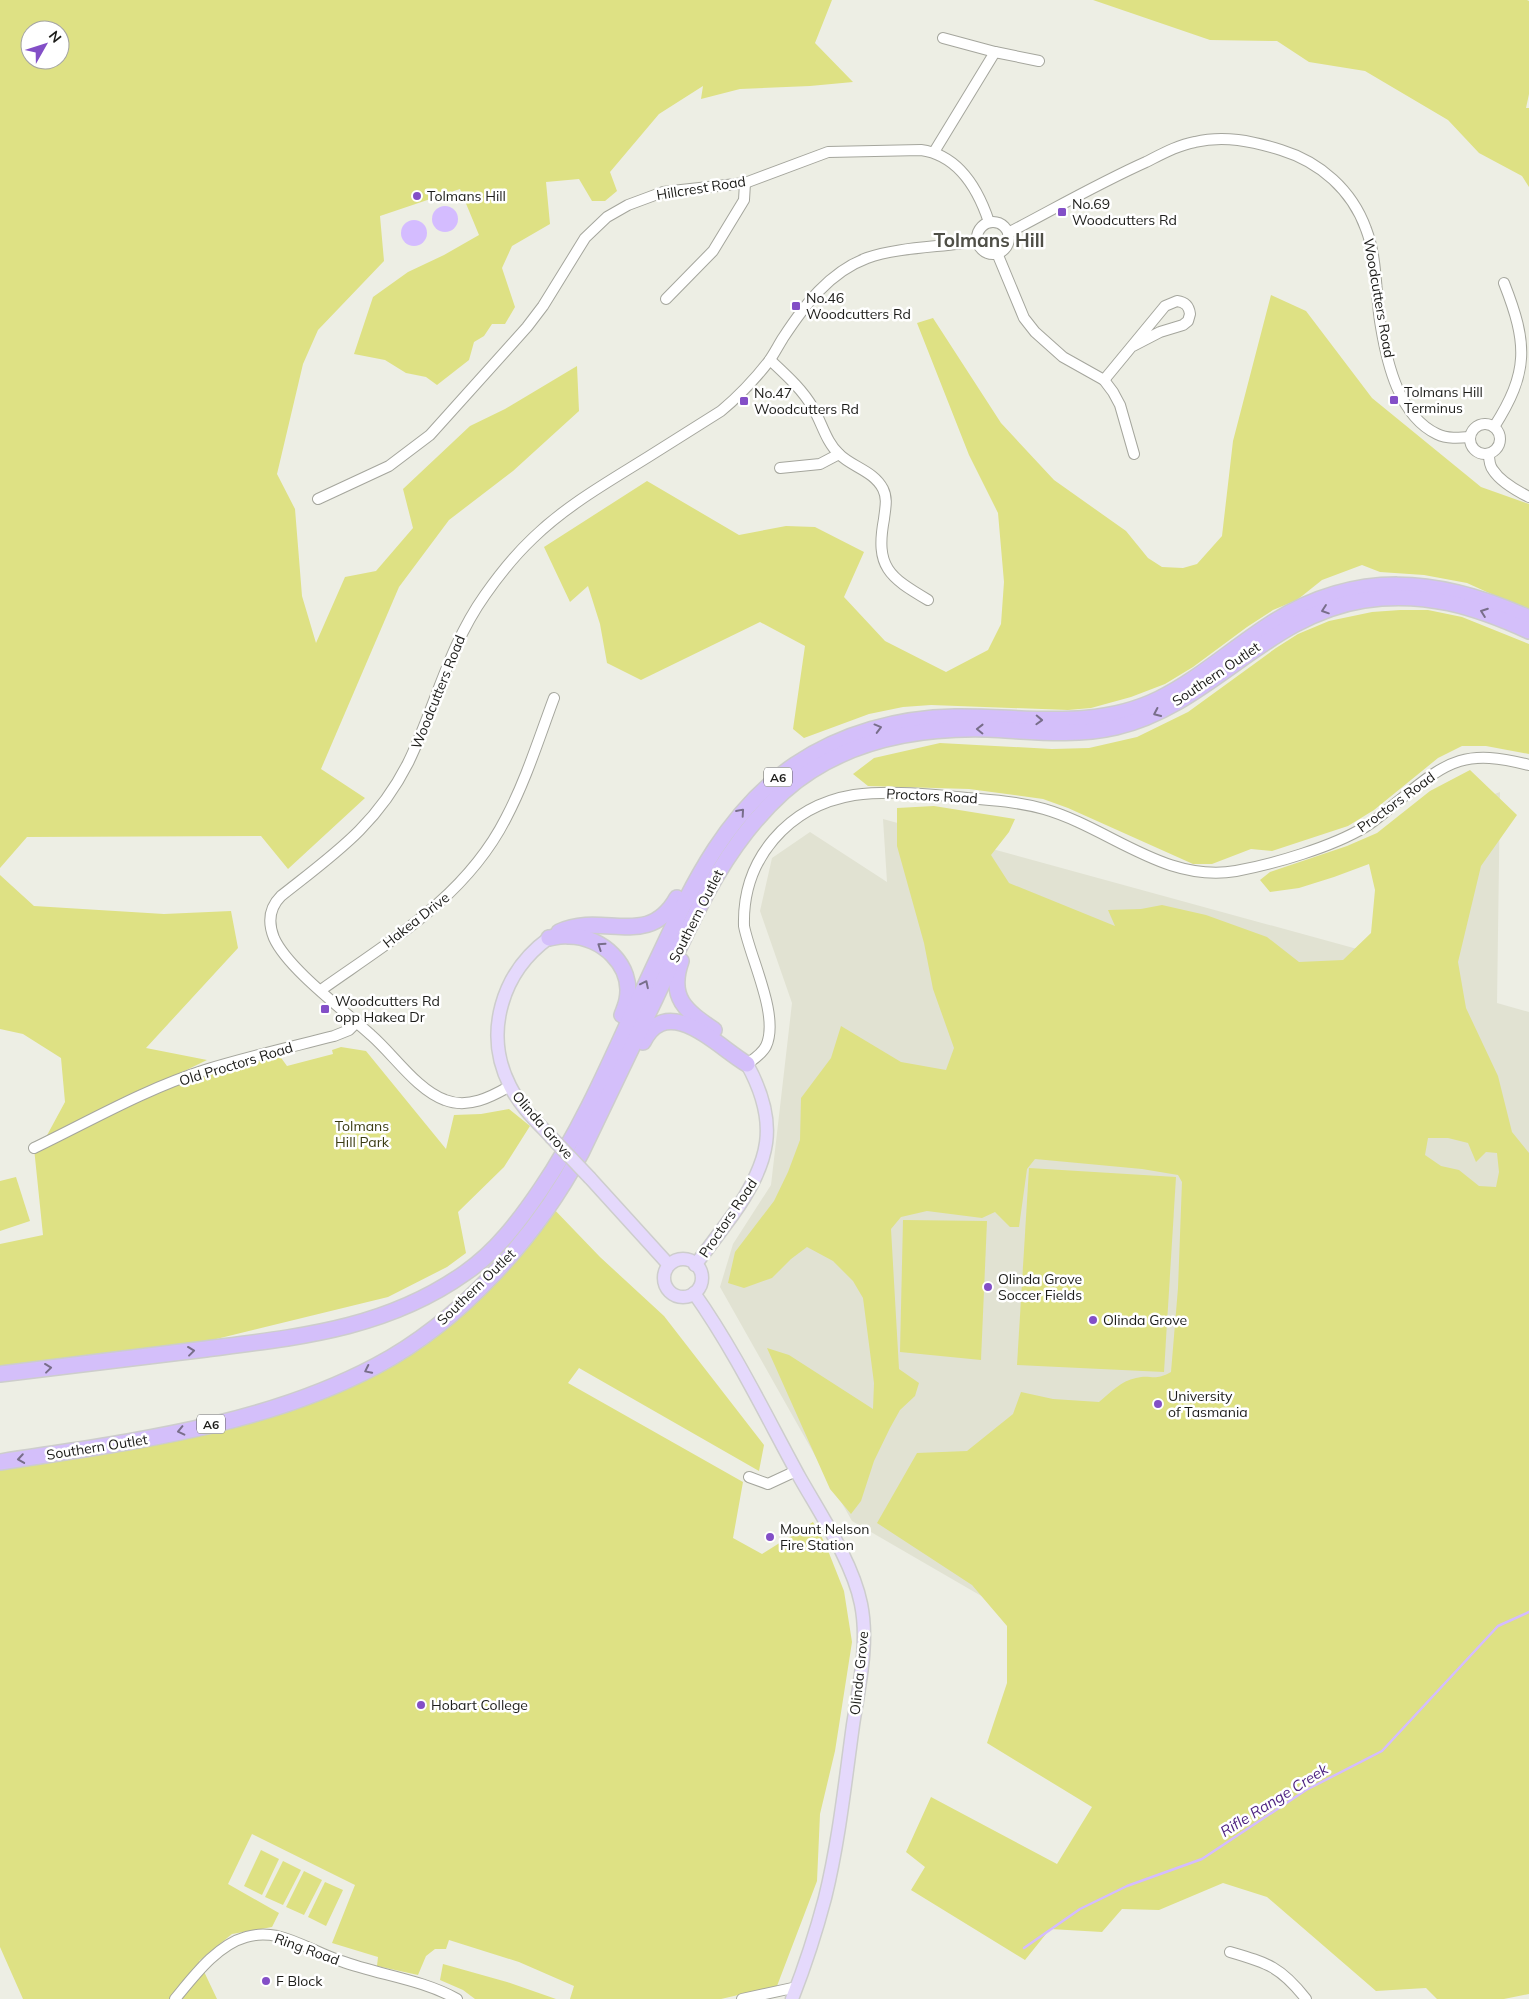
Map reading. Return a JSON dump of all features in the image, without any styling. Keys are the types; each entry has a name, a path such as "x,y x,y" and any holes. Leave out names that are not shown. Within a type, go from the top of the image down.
{"highway":[{"name":"Southern Outlet","path":"0,1374 267,1341 349,1327 399,1310 442,1288 466,1272 484,1258 503,1239 531,1203 570,1141 680,911 722,836 756,796 783,774 811,755 850,737 896,723 928,718 959,717 1068,721 1098,718 1130,711 1159,699 1186,683 1275,620 1302,606 1331,596 1378,586 1425,586 1471,595 1529,618"},
{"name":"Southern Outlet","path":"0,1462 146,1439 243,1416 297,1400 343,1382 410,1346 463,1302 499,1269 526,1237 560,1190 582,1153 714,876 761,813 797,780 829,761 865,745 925,731 988,730 1065,733 1097,730 1127,724 1156,713 1196,691 1258,645 1285,629 1314,614 1358,601 1390,597 1436,599 1481,610 1529,631"},
{"path":"549,938 560,931 586,924 639,927 660,920 672,908 698,864 722,836"},
{"path":"743,836 719,880 681,961 676,975 676,985 679,998 686,1008 731,1043 741,1053 747,1064"},
{"path":"267,1341 304,1329 367,1314 423,1290 464,1264 479,1252 499,1232 528,1197 569,1129 618,1027 627,1000 627,982 623,970 617,959 607,949 595,941 583,937 568,935 549,938"},
{"path":"526,1237 552,1210 579,1171 644,1040 652,1028 666,1021 683,1024 714,1040 747,1064"}],"main road":[{"name":"Olinda Grove","path":"549,938 538,945 522,963 508,984 503,997 499,1016 498,1042 503,1070 510,1086 526,1110 670,1265"},
{"name":"Proctors Road","path":"695,1265 751,1187 766,1148 764,1102 747,1064"},
{"path":"685,1260 695,1265 701,1276 701,1283 694,1293 682,1297 671,1293 667,1288 664,1276 670,1265 674,1262 685,1260"},
{"name":"Olinda Grove","path":"694,1293 722,1335 796,1471 853,1579 861,1604 863,1631 857,1698 829,1880 816,1931 792,1999"}],"street":[{"path":"944,38 995,52 1039,61"},
{"path":"934,152 995,52"},
{"name":"Woodcutters Road","path":"1008,233 1123,172 1192,142 1216,139 1240,140 1261,144 1301,157 1318,167 1336,182 1351,201 1366,228 1374,261 1381,327 1389,361 1405,402 1417,419 1438,434 1450,438 1470,437"},
{"name":"Hillcrest Road","path":"318,499 389,466 430,435 527,327 585,238 607,217 628,205 663,192 744,183 828,152 921,150 934,152 955,166 971,182 981,199 989,222"},
{"path":"666,299 713,251 744,200 744,183"},
{"path":"989,222 999,223 1008,233 1005,248 998,253 987,253 979,246 977,241 978,231 989,222"},
{"name":"Woodcutters Road","path":"510,1086 478,1101 466,1103 446,1101 423,1087 286,956 275,941 271,927 272,911 281,896 357,836 374,817 388,797 414,749 454,649 484,597 514,558 551,522 592,492 721,411 752,382 770,360 803,309 829,282 852,265 887,253 977,241"},
{"path":"998,253 1024,318 1035,332 1063,357 1104,380 1113,392 1120,405 1134,454"},
{"path":"1494,427 1505,413 1519,387 1525,362 1524,344 1504,283"},
{"path":"1104,380 1156,316 1169,304 1181,302 1188,307 1190,314 1186,323 1160,332 1133,346"},
{"path":"770,360 803,392 814,409 829,440 839,454 870,475 883,489 886,505 881,546 885,563 898,582 928,600"},
{"path":"1481,425 1494,427 1500,440 1496,449 1489,454 1476,451 1471,444 1470,437 1473,430 1481,425"},
{"path":"780,468 820,464 839,454"},
{"path":"1489,454 1490,464 1494,472 1516,490 1529,497"},
{"name":"Hakea Drive","path":"321,990 429,913 472,870 506,819 554,698"},
{"name":"Proctors Road","path":"747,1064 763,1050 767,1044 770,1030 767,1004 744,926 748,884 756,864 782,831 810,811 832,800 864,794 900,794 952,796 1024,805 1070,818 1170,865 1194,872 1212,873 1238,870 1287,859 1348,836 1374,821 1437,771 1465,759 1493,758 1529,765"},
{"name":"Old Proctors Road","path":"34,1148 138,1096 204,1070 334,1036 349,1030 357,1022"},
{"path":"750,1477 768,1484 796,1471"},
{"name":"Ring Road","path":"176,1999 188,1983 227,1946 238,1939 262,1935 286,1938 342,1962 423,1984 457,1999"},
{"path":"1230,1952 1264,1962 1276,1968 1287,1976 1306,1999"},
{"path":"742,1999 797,1987"}],"shaded area":[{"path":"445,206 454,210 458,219 454,228 445,232 436,228 432,219 436,210"},
{"path":"414,220 423,224 427,233 423,242 414,246 405,242 401,233 405,224"},
{"name":"University of Tasmania","path":"1500,792 1497,1003 1529,1012 1529,1914 852,1521 720,1287 733,1244 771,1185 792,1003 760,911 772,858 810,832 887,882 883,819 1379,955 1378,838"}],"green space":[{"path":"0,0 832,0 815,43 853,82 740,89 701,99 703,86 659,114 610,172 617,191 605,201 592,201 579,179 546,182 550,224 512,246 502,268 515,307 505,324 492,324 484,336 474,342 469,360 437,385 426,377 406,373 385,360 354,354 373,297 408,272 444,255 479,235 460,189 380,216 384,261 318,330 303,364 277,474 295,509 302,596 316,643 345,577 376,571 413,528 403,489 470,426 505,409 577,366 579,411 513,471 449,520 399,587 321,769 365,798 288,869 261,836 27,837 0,868"},
{"path":"1093,0 1527,0 1529,1 1529,94 1526,108 1529,108 1529,187 1522,176 1479,153 1448,120 1365,71 1309,62 1277,41 1210,40"},
{"path":"1271,295 1306,311 1372,398 1481,487 1529,504 1529,611 1467,583 1424,575 1380,572 1362,565 1322,580 1297,600 1273,610 1247,627 1193,667 1165,684 1131,697 1091,708 1068,710 931,705 903,707 869,714 804,738 793,729 805,646 760,622 641,680 607,663 600,624 588,586 570,602 544,547 647,481 739,535 786,526 815,527 864,552 844,597 885,641 946,672 988,650 1001,624 1004,582 998,513 969,455 917,323 933,318 1001,423 1054,480 1126,531 1148,558 1162,567 1183,568 1197,564 1222,536 1233,441"},
{"path":"1428,610 1462,617 1529,644 1529,754 1486,746 1462,746 1438,758 1374,810 1348,826 1272,851 1251,849 1212,864 1193,864 1068,808 1043,799 969,789 868,786 853,774 874,758 940,743 1052,749 1089,748 1137,737 1188,712 1298,634 1329,621 1372,612"},
{"name":"University of Tasmania","path":"1470,770 1517,815 1481,866 1458,962 1466,1008 1498,1076 1512,1132 1529,1153 1529,1994 1504,1999 1437,1999 1426,1988 1376,1991 1267,1897 1223,1883 1159,1910 1122,1909 1102,1932 1050,1929 1025,1960 911,1890 925,1867 906,1852 931,1797 1057,1864 1092,1807 987,1743 1007,1683 1007,1626 972,1585 877,1523 917,1453 967,1451 1013,1414 1021,1392 1053,1399 1099,1402 1116,1387 1131,1379 1160,1377 1171,1372 1178,1288 1182,1182 1178,1175 1142,1169 1035,1159 1027,1169 1019,1227 1010,1227 995,1212 982,1218 927,1211 901,1217 891,1229 899,1369 919,1383 915,1396 900,1410 890,1428 874,1461 861,1501 851,1514 830,1489 767,1348 789,1355 873,1409 874,1383 863,1298 853,1281 833,1261 807,1247 791,1259 772,1278 744,1288 728,1283 735,1252 774,1201 788,1172 800,1140 801,1098 831,1058 841,1026 901,1062 946,1070 954,1048 933,989 924,943 897,846 897,808 934,806 1015,819 1009,832 991,855 1009,883 1115,926 1108,910 1141,909 1162,905 1206,915 1267,937 1299,962 1343,960 1371,933 1375,890 1369,864 1299,888 1270,892 1260,880 1270,872 1347,846 1377,833 1430,791","holes":["1428,1138 1448,1138 1468,1143 1476,1162 1486,1152 1497,1153 1499,1172 1496,1187 1479,1186 1459,1170 1441,1166 1425,1155"]},
{"path":"0,875 34,906 164,914 231,911 238,948 146,1048 207,1060 45,1139 65,1102 61,1058 23,1034 0,1029"},
{"name":"Tolmans Hill Park","path":"341,1047 366,1051 446,1149 454,1115 481,1114 509,1109 530,1126 504,1167 458,1212 466,1253 447,1267 388,1297 143,1357 0,1374 0,1244 43,1235 34,1148 91,1120 220,1066 279,1055 287,1066 333,1054 332,1050"},
{"path":"1029,1168 1176,1177 1164,1372 1017,1365"},
{"path":"16,1177 30,1221 0,1231 0,1181"},
{"name":"Hobart College","path":"550,1205 600,1257 664,1316 764,1445 759,1471 579,1368 568,1383 743,1482 733,1538 762,1554 813,1522 825,1543 844,1591 852,1642 835,1751 820,1814 817,1881 777,1986 721,1999 570,1999 574,1986 519,1962 449,1940 446,1949 435,1949 426,1956 418,1975 377,1966 378,1957 332,1943 355,1885 252,1834 228,1884 279,1913 272,1927 232,1934 199,1961 217,1999 23,1999 0,1947 0,1462 146,1439 343,1382 456,1309"},
{"path":"903,1220 987,1221 981,1360 900,1352"},
{"path":"261,1850 279,1859 262,1895 244,1886"},
{"path":"283,1861 301,1870 283,1905 265,1897"},
{"path":"304,1871 322,1880 304,1915 286,1907"},
{"path":"325,1882 343,1890 326,1926 308,1917"},
{"path":"443,1964 507,1982 556,1999 475,1999 463,1990 440,1980"}],"waterway":[{"name":"Rifle Range Creek","path":"1024,1948 1080,1909 1127,1886 1202,1859 1306,1790 1382,1751 1498,1626 1529,1612"}],"place":[{"name":"Tolmans Hill","path":"417,196"},
{"name":"No.69 Woodcutters Rd","path":"1062,212"},
{"name":"No.46 Woodcutters Rd","path":"796,306"},
{"name":"Tolmans Hill Terminus","path":"1394,400"},
{"name":"No.47 Woodcutters Rd","path":"744,401"},
{"name":"Woodcutters Rd opp Hakea Dr","path":"325,1009"},
{"name":"Olinda Grove Soccer Fields","path":"988,1287"},
{"name":"Olinda Grove","path":"1093,1320"},
{"name":"University of Tasmania","path":"1158,1404"},
{"name":"Mount Nelson Fire Station","path":"770,1537"},
{"name":"Hobart College","path":"421,1705"},
{"name":"F Block","path":"266,1981"}],"district":[{"name":"Tolmans Hill","path":"989,240"}]}
